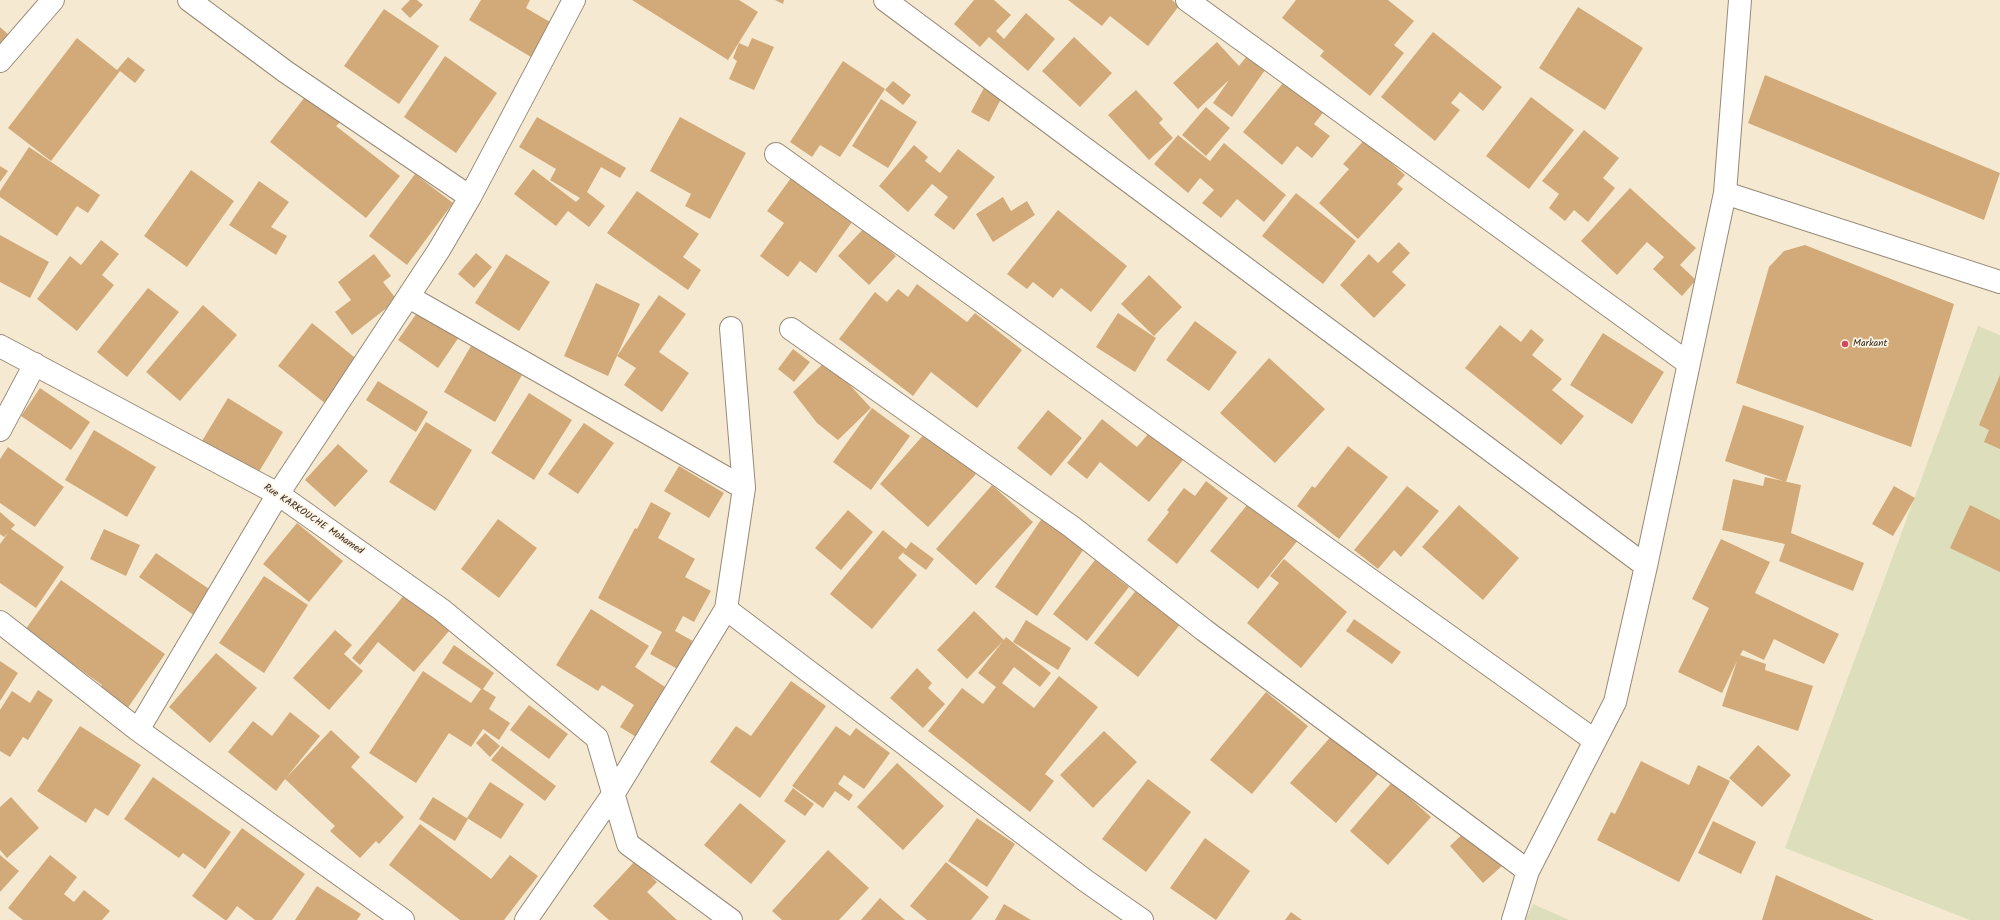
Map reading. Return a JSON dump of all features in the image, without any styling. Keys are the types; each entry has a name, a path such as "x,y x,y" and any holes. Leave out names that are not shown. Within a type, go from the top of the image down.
{"street":[{"path":"0,61 53,0"},
{"path":"189,0 286,72 470,197"},
{"path":"138,730 278,494 409,297 470,197 574,0"},
{"path":"885,0 1646,566"},
{"path":"1187,0 1688,363"},
{"path":"1513,920 1528,871 1594,740 1615,702 1646,566 1725,193 1740,0"},
{"path":"776,154 1594,740"},
{"path":"1725,193 2000,282"},
{"path":"409,297 744,488"},
{"path":"526,920 614,793 726,609 744,488 731,328"},
{"path":"790,329 1072,527 1204,630 1528,871"},
{"name":"Rue KARKOUCHE Mohamed","path":"0,346 278,494 442,610 597,738 614,793"},
{"path":"0,430 35,364"},
{"path":"726,609 1086,881 1142,920"},
{"path":"0,622 138,730 403,920"},
{"path":"614,793 628,844 731,920"}],"shaded area":[{"path":"1978,326 2000,335 2000,920 1970,920 1785,848"},
{"path":"1533,904 1569,920 1525,920"}],"building":[{"path":"410,0 417,0 423,5 410,18 401,9"},
{"path":"481,0 530,0 526,8 550,22 531,57 469,20"},
{"path":"632,0 739,0 758,12 728,60"},
{"path":"775,0 784,0 783,4"},
{"path":"974,0 994,0 1011,15 996,31 1004,39 1026,13 1055,39 1028,71 989,37 980,47 954,24"},
{"path":"1068,0 1172,0 1179,6 1148,46 1110,16 1102,26"},
{"path":"1296,0 1388,0 1414,21 1394,45 1404,53 1370,96 1320,56 1324,51 1282,18"},
{"path":"1578,7 1643,48 1605,110 1539,68"},
{"path":"384,9 439,46 399,104 344,66"},
{"path":"0,27 10,36 0,46"},
{"path":"1433,32 1502,87 1483,111 1460,92 1451,103 1460,110 1435,141 1381,97"},
{"path":"1074,37 1112,73 1080,107 1042,71"},
{"path":"77,38 117,70 128,57 145,70 135,83 120,71 51,161 8,128"},
{"path":"752,38 774,47 754,90 729,79 737,61 733,58 739,43 748,47"},
{"path":"1217,42 1239,66 1246,57 1265,70 1232,117 1213,103 1229,80 1198,109 1173,83"},
{"path":"445,56 497,93 456,153 404,117"},
{"path":"843,61 885,89 840,157 820,145 812,157 790,142"},
{"path":"1292,72 1330,104 1314,124 1330,136 1312,158 1297,146 1282,165 1243,132"},
{"path":"1765,75 2000,173 1984,220 1748,123"},
{"path":"893,81 911,95 903,105 885,90"},
{"path":"985,86 1003,95 989,122 971,112"},
{"path":"1136,90 1163,119 1159,123 1173,138 1149,160 1108,115"},
{"path":"308,93 342,120 336,126 400,176 366,218 270,142"},
{"path":"1531,97 1574,130 1529,189 1486,156"},
{"path":"881,99 917,122 888,168 852,146"},
{"path":"1206,107 1230,128 1206,156 1182,135"},
{"path":"537,117 626,168 620,178 601,167 587,192 605,206 589,227 568,211 556,226 514,194 533,169 576,202 580,198 550,180 556,169 519,147"},
{"path":"680,117 746,153 710,219 685,206 691,194 650,171"},
{"path":"1584,130 1619,158 1603,178 1615,188 1588,222 1574,210 1565,221 1549,208 1559,194 1542,181"},
{"path":"1178,135 1210,161 1224,143 1286,195 1264,222 1237,199 1221,218 1202,203 1214,190 1200,178 1188,193 1154,164"},
{"path":"1365,139 1405,175 1397,184 1403,189 1358,239 1319,203 1349,169 1343,164"},
{"path":"914,145 928,157 925,161 940,173 958,149 995,177 954,230 934,215 948,197 932,184 908,212 879,186"},
{"path":"29,147 100,195 88,213 77,206 57,236 0,197 0,191"},
{"path":"0,166 8,171 0,182"},
{"path":"191,170 234,201 187,267 144,236"},
{"path":"415,174 453,203 407,265 369,236"},
{"path":"791,178 852,222 816,273 800,261 788,277 760,256 784,223 767,211"},
{"path":"259,181 289,202 271,227 287,236 276,255 229,225"},
{"path":"1630,188 1696,248 1680,265 1696,280 1682,296 1653,269 1664,257 1647,242 1617,275 1581,241"},
{"path":"637,191 699,234 683,257 701,270 688,290 607,233"},
{"path":"1296,193 1356,241 1323,284 1262,236"},
{"path":"1003,197 1011,211 1027,201 1035,215 993,242 976,214"},
{"path":"1058,210 1127,266 1091,312 1061,288 1053,298 1033,282 1027,289 1007,274"},
{"path":"865,227 896,256 869,285 838,256"},
{"path":"0,235 49,262 30,298 0,282"},
{"path":"101,240 119,254 102,275 114,285 77,331 37,299 70,256 81,265"},
{"path":"1399,242 1410,253 1392,272 1406,285 1374,318 1340,285 1369,254 1378,263"},
{"name":"Markant","path":"1805,245 1954,304 1911,447 1736,383 1769,267 1784,251"},
{"path":"476,253 492,267 474,288 458,274"},
{"path":"374,254 391,276 383,282 397,300 352,335 335,312 351,300 338,282"},
{"path":"506,254 550,282 519,331 475,303"},
{"path":"1149,275 1182,307 1154,336 1121,304"},
{"path":"596,283 640,304 608,376 564,356"},
{"path":"917,284 967,322 975,313 1022,350 977,408 931,372 913,396 839,339 875,292 887,302 898,289 908,297"},
{"path":"148,288 179,312 127,377 97,352"},
{"path":"659,295 686,314 659,352 689,373 662,412 624,385 636,368 617,356"},
{"path":"203,305 237,335 180,401 146,372"},
{"path":"419,310 459,337 438,368 398,340"},
{"path":"1118,313 1156,338 1135,372 1096,347"},
{"path":"1195,321 1237,352 1209,391 1166,360"},
{"path":"312,323 359,361 326,404 278,366"},
{"path":"1500,325 1521,342 1531,329 1544,340 1532,355 1562,379 1552,390 1584,416 1561,445 1465,368"},
{"path":"1603,333 1664,372 1632,424 1570,385"},
{"path":"471,346 522,375 495,422 444,392"},
{"path":"793,349 810,362 794,382 778,369"},
{"path":"1269,358 1325,409 1275,463 1220,413"},
{"path":"827,360 871,408 838,440 817,423 793,392"},
{"path":"2000,375 2000,449 1984,442 1989,430 1979,425"},
{"path":"378,381 428,412 416,432 366,400"},
{"path":"40,388 90,422 71,450 21,416"},
{"path":"529,393 572,420 534,480 491,453"},
{"path":"228,398 283,432 257,475 202,441"},
{"path":"1743,405 1804,426 1786,482 1725,461"},
{"path":"872,408 910,436 871,490 833,462"},
{"path":"1048,410 1082,438 1051,476 1017,448"},
{"path":"1102,419 1137,447 1149,433 1183,460 1149,502 1100,462 1087,479 1067,463"},
{"path":"426,422 472,450 435,511 389,482"},
{"path":"584,423 614,443 578,494 548,474"},
{"path":"94,430 156,467 127,517 65,480"},
{"path":"927,431 976,474 928,527 880,484"},
{"path":"338,444 368,471 335,507 305,480"},
{"path":"1348,446 1388,477 1339,539 1297,506 1312,486 1315,488"},
{"path":"8,447 64,487 35,527 0,503 0,459"},
{"path":"679,466 724,493 709,518 664,491"},
{"path":"1765,477 1801,485 1791,533 1864,563 1853,591 1779,561 1785,544 1722,530 1733,479 1763,486"},
{"path":"1206,481 1228,498 1177,564 1147,540 1169,512 1167,510 1184,488 1195,496"},
{"path":"992,485 1033,522 976,585 936,549"},
{"path":"1407,486 1439,511 1401,557 1394,550 1378,569 1354,550"},
{"path":"1894,486 1915,498 1893,536 1872,524"},
{"path":"1251,500 1299,539 1258,589 1210,551"},
{"path":"651,502 671,513 658,538 695,559 685,577 711,591 694,622 683,616 675,631 700,645 685,673 650,654 662,632 598,598 635,528 637,529"},
{"path":"1459,505 1519,558 1483,600 1422,547"},
{"path":"1970,505 2000,520 2000,572 1950,548"},
{"path":"848,510 873,532 841,570 815,548"},
{"path":"0,512 15,525 11,529 64,567 36,608 0,583 0,544 8,533 4,537 0,534"},
{"path":"1043,517 1086,546 1037,616 995,587"},
{"path":"498,519 537,548 499,598 461,569"},
{"path":"297,523 343,561 309,602 263,564"},
{"path":"104,529 140,545 126,576 90,559"},
{"path":"883,530 906,549 898,558 917,575 872,629 830,594"},
{"path":"1721,539 1770,562 1755,593 1839,634 1824,664 1774,639 1764,660 1743,650 1740,655 1766,664 1765,670 1813,686 1798,731 1722,706 1737,661 1722,693 1678,672 1709,608 1692,599"},
{"path":"911,542 934,559 926,570 903,553"},
{"path":"156,553 215,593 198,618 139,577"},
{"path":"1284,559 1347,612 1301,668 1247,623 1279,583 1270,576"},
{"path":"1095,560 1129,587 1087,641 1053,614"},
{"path":"264,576 308,605 264,673 219,643"},
{"path":"61,580 165,654 127,709 99,689 102,685 25,630"},
{"path":"1142,583 1186,617 1138,677 1094,643"},
{"path":"405,594 449,631 414,672 378,642 360,665 352,658"},
{"path":"591,609 649,646 635,667 671,691 641,740 620,727 634,705 602,685 598,691 556,665"},
{"path":"974,611 1004,640 1006,637 1051,673 1040,687 1014,667 1002,683 1034,708 1059,676 1098,707 1045,774 1054,781 1030,812 928,731 962,688 983,704 996,687 978,673 1003,641 967,679 937,650"},
{"path":"1354,619 1401,652 1392,664 1346,631"},
{"path":"1026,620 1071,648 1058,670 1013,642"},
{"path":"335,630 352,645 344,654 363,671 329,710 293,678"},
{"path":"454,645 494,673 483,689 496,697 489,709 510,723 499,740 483,729 471,747 449,733 416,783 369,753 423,671 471,703 481,689 442,663"},
{"path":"216,653 257,688 210,743 169,707"},
{"path":"0,661 18,673 0,701"},
{"path":"917,668 932,683 928,688 945,704 923,728 890,698"},
{"path":"791,681 826,706 760,798 710,762 736,726 751,736"},
{"path":"38,690 53,700 28,740 23,737 10,757 0,751 0,710 12,691 30,703"},
{"path":"1266,692 1308,726 1252,794 1210,760"},
{"path":"529,705 568,734 549,759 510,730"},
{"path":"290,712 320,736 286,778 331,730 360,757 351,767 404,817 379,844 376,841 360,858 330,831 335,826 285,779 276,791 228,752 253,721 272,736"},
{"path":"80,726 141,765 108,816 95,808 86,823 37,791"},
{"path":"836,726 850,736 856,728 890,753 864,789 844,775 838,784 853,795 849,801 835,791 823,808 792,786"},
{"path":"1104,731 1137,762 1093,808 1060,775"},
{"path":"485,733 500,746 490,757 476,743"},
{"path":"1334,733 1379,773 1336,823 1290,783"},
{"path":"1758,745 1791,775 1762,807 1729,778"},
{"path":"502,746 556,786 545,801 491,760"},
{"path":"1641,761 1689,785 1698,765 1730,781 1679,882 1597,840 1611,812 1615,814"},
{"path":"897,763 944,806 903,850 857,807"},
{"path":"153,777 231,832 205,869 183,853 179,858 124,819"},
{"path":"1148,779 1191,812 1146,872 1102,839"},
{"path":"490,782 524,804 501,839 467,818"},
{"path":"1392,782 1431,817 1388,865 1350,831"},
{"path":"793,788 814,804 805,816 784,801"},
{"path":"11,797 39,828 7,858 0,850 0,807"},
{"path":"433,797 468,819 455,841 419,819"},
{"path":"740,803 786,841 751,884 704,845"},
{"path":"977,818 1015,844 987,887 948,861"},
{"path":"1713,821 1756,842 1741,874 1698,853"},
{"path":"420,824 491,879 510,855 538,876 504,920 460,920 389,865"},
{"path":"242,828 305,874 272,920 255,920 237,906 227,920 225,920 192,896"},
{"path":"1469,828 1502,866 1483,883 1450,846"},
{"path":"1205,838 1250,871 1216,920 1170,888"},
{"path":"828,850 869,888 839,920 782,920 772,911"},
{"path":"0,855 19,871 0,892"},
{"path":"50,855 77,877 64,894 74,902 84,890 110,911 102,920 23,920 8,908"},
{"path":"635,861 657,882 647,892 677,920 609,920 593,906"},
{"path":"946,862 989,897 971,920 927,920 910,906"},
{"path":"1776,875 1874,920 1762,920"},
{"path":"317,886 361,914 357,920 295,920"},
{"path":"880,898 905,920 861,920"},
{"path":"1004,904 1031,920 995,920"},
{"path":"1291,912 1302,920 1285,920"}],"place":[{"name":"Markant","path":"1845,344"}]}
